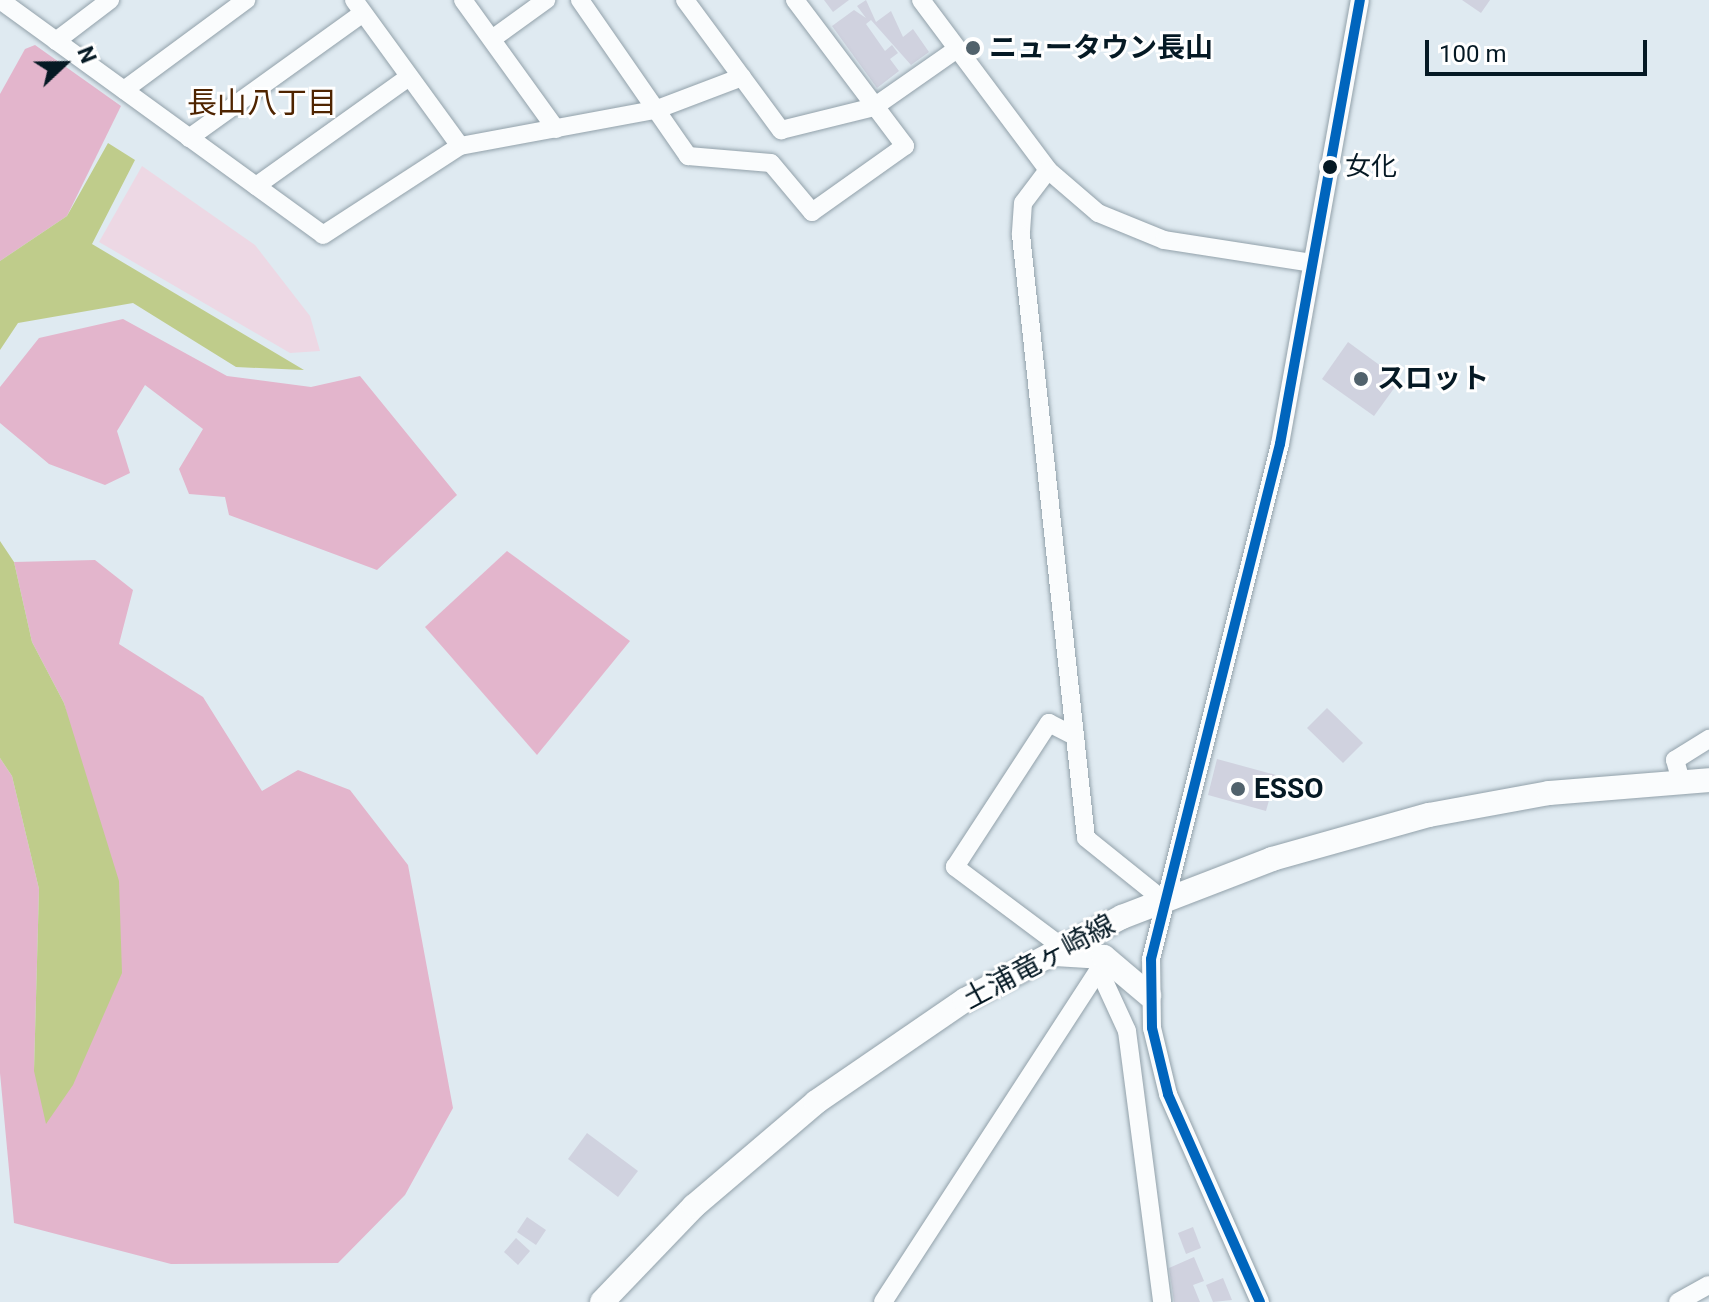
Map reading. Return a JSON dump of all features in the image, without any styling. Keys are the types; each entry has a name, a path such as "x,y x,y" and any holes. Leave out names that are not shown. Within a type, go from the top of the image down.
{"main road":[{"name":"土浦竜ヶ崎線","path":"602,1302 694,1206 816,1102 1053,951 1162,899 1272,859 1429,815 1549,793 1709,780"},
{"path":"1053,951 1104,957 1149,995"}],"street":[{"path":"0,0 328,235 460,146 655,110 742,77"},
{"path":"56,41 110,0"},
{"path":"124,90 246,0"},
{"path":"463,0 556,129"},
{"path":"492,39 546,0"},
{"path":"580,0 688,156 771,163 812,212 905,146 795,0"},
{"path":"685,0 781,130 874,107 957,49"},
{"path":"921,0 1048,170 1079,200 1139,233 1312,263"},
{"path":"1260,1302 1168,1094 1152,1028 1149,995 1162,899 1269,488 1360,0"},
{"path":"189,138 359,7 460,146"},
{"path":"256,186 409,77"},
{"path":"1048,170 1023,203 1021,235 1086,838 1162,899"},
{"path":"1053,951 955,867 1049,723 1075,736"},
{"path":"1681,781 1675,760 1709,739"},
{"path":"883,1302 1099,970 1127,1031 1162,1302"},
{"path":"1127,1031 1152,1028"},
{"path":"1678,1302 1709,1285"}],"shaded area":[{"path":"35,45 121,106 67,216 0,261 0,94 25,49"},
{"path":"108,143 135,160 92,244 304,370 236,367 133,303 18,323 0,350 0,261 67,216"},
{"path":"142,166 255,245 310,316 320,351 290,353 99,242"},
{"path":"123,319 227,376 311,387 360,376 457,495 377,570 229,515 225,497 189,494 179,469 203,429 145,385 117,431 130,473 105,485 49,464 0,423 0,387 39,338"},
{"path":"0,541 14,562 32,642 64,703 119,881 122,973 73,1085 46,1124 34,1071 39,889 12,776 0,758"},
{"path":"507,551 630,641 537,755 425,627"},
{"path":"95,560 133,590 119,644 203,697 262,791 298,770 350,790 408,865 453,1108 405,1195 338,1263 171,1264 14,1223 0,1073 0,758 12,776 39,889 34,1071 84,782 64,703 32,642 14,562"}],"building":[{"path":"824,0 849,0 833,12"},
{"path":"866,0 876,22 891,11 903,37 913,29 929,52 911,65 871,20 866,24 885,51 892,45 898,53 890,59 899,71 877,88 832,26 854,10 866,18 857,6"},
{"path":"1462,0 1490,0 1481,13"},
{"name":"スロット","path":"1348,342 1400,380 1374,416 1322,379"},
{"path":"1327,708 1363,743 1343,763 1307,728"},
{"path":"1217,759 1276,775 1266,811 1208,795"},
{"path":"587,1133 638,1171 618,1197 568,1159"},
{"path":"527,1217 546,1230 536,1245 517,1232"},
{"path":"1193,1227 1201,1248 1186,1254 1178,1233"},
{"path":"516,1238 530,1251 518,1265 504,1252"},
{"path":"1194,1257 1204,1281 1193,1285 1200,1302 1174,1302 1169,1268"},
{"path":"1223,1278 1232,1300 1213,1302 1206,1285"}],"transit line":[{"path":"1260,1302 1168,1094 1152,1028 1151,959 1280,444 1360,0"}],"place":[{"name":"ニュータウン長山","path":"973,48"},
{"name":"女化","path":"1330,167"},
{"name":"スロット","path":"1361,379"},
{"name":"ESSO","path":"1238,789"}],"district":[{"name":"長山八丁目","path":"262,103"}]}
